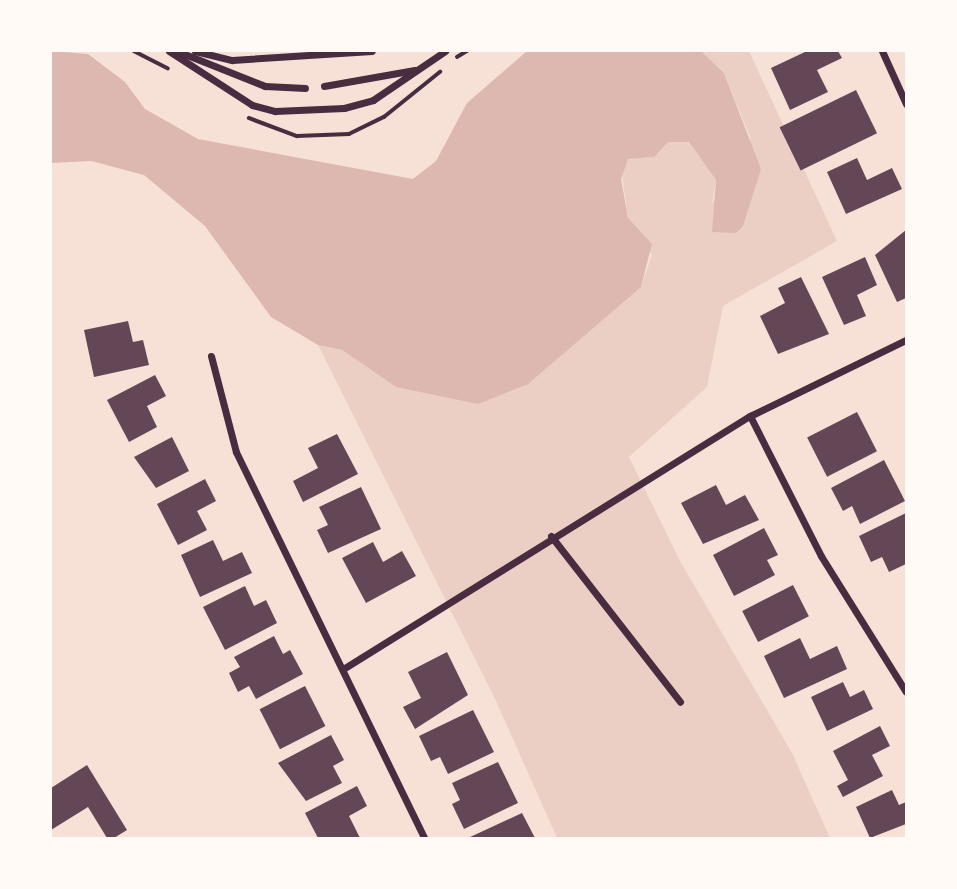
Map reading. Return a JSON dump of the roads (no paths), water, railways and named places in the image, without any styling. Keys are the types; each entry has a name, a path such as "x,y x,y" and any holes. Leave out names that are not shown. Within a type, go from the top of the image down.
{"street":[{"path":"169,51 252,105 275,111 344,108 373,100 445,51"},
{"path":"177,51 265,86 305,88"},
{"path":"195,51 232,60 372,51"},
{"path":"882,51 906,104"},
{"path":"324,86 375,82 422,67"},
{"path":"344,669 551,536 750,416 906,340"},
{"path":"211,356 236,452 424,838"},
{"path":"750,416 821,556 906,692"},
{"path":"551,536 680,702"}]}
